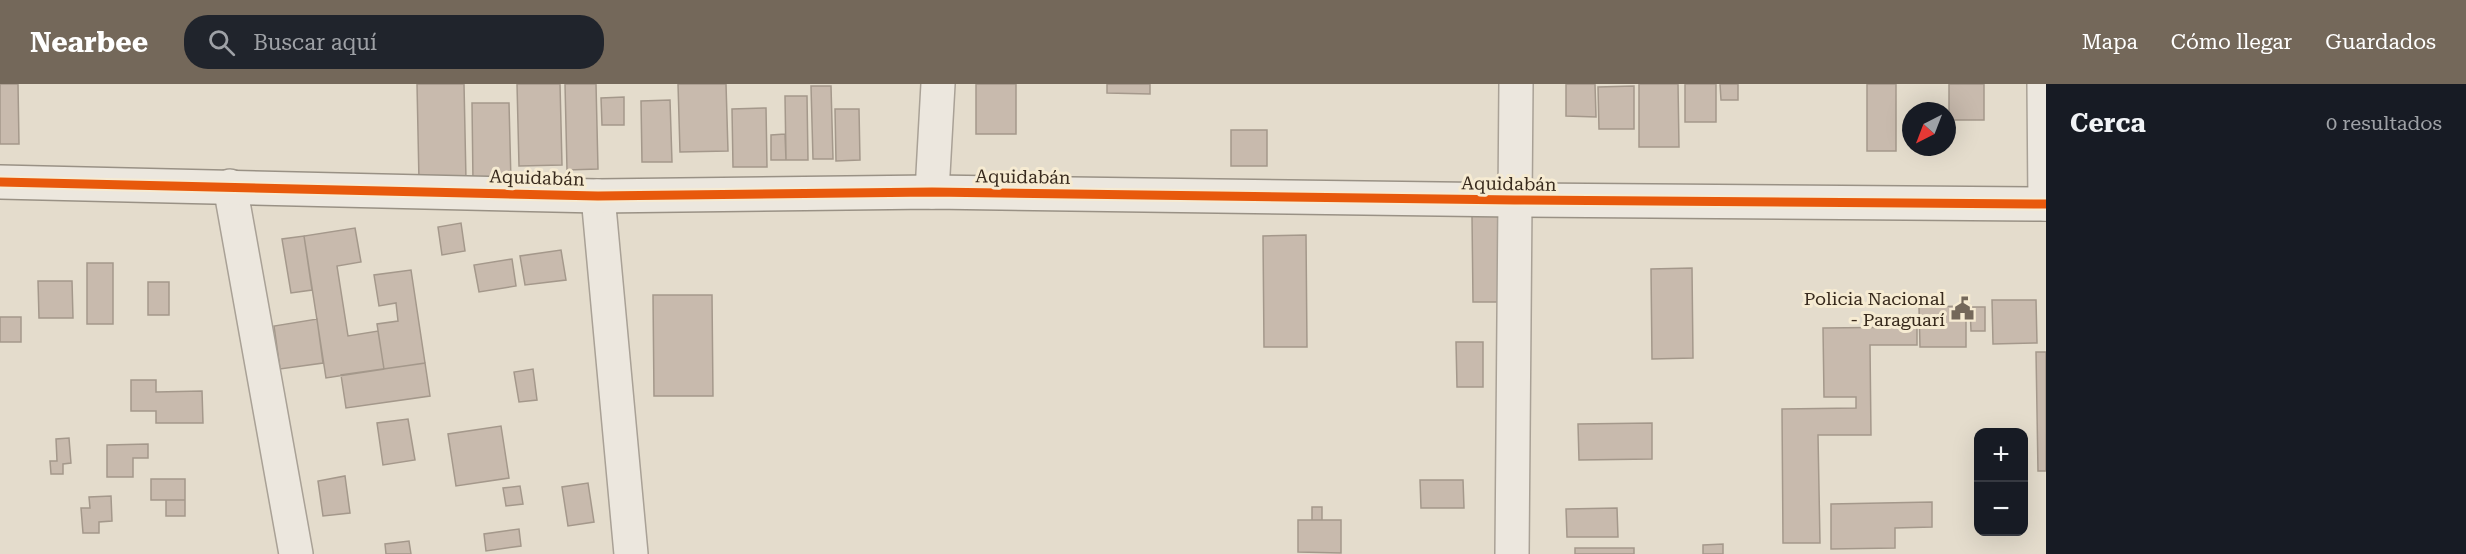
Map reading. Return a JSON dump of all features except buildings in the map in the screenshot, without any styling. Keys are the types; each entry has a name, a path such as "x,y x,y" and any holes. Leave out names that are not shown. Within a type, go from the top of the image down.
{"street":[{"path":"932,192 938,84"},
{"path":"1512,554 1516,84"},
{"path":"2044,84 2046,204"},
{"name":"Aquidabán","path":"0,182 598,196 932,192 2046,204"},
{"path":"230,186 296,554"},
{"path":"598,196 631,554"}],"cycle path":[{"path":"0,182 598,196 932,192 2046,204"}],"place":[{"name":"Policia Nacional - Paraguarí","path":"1963,309"}]}
